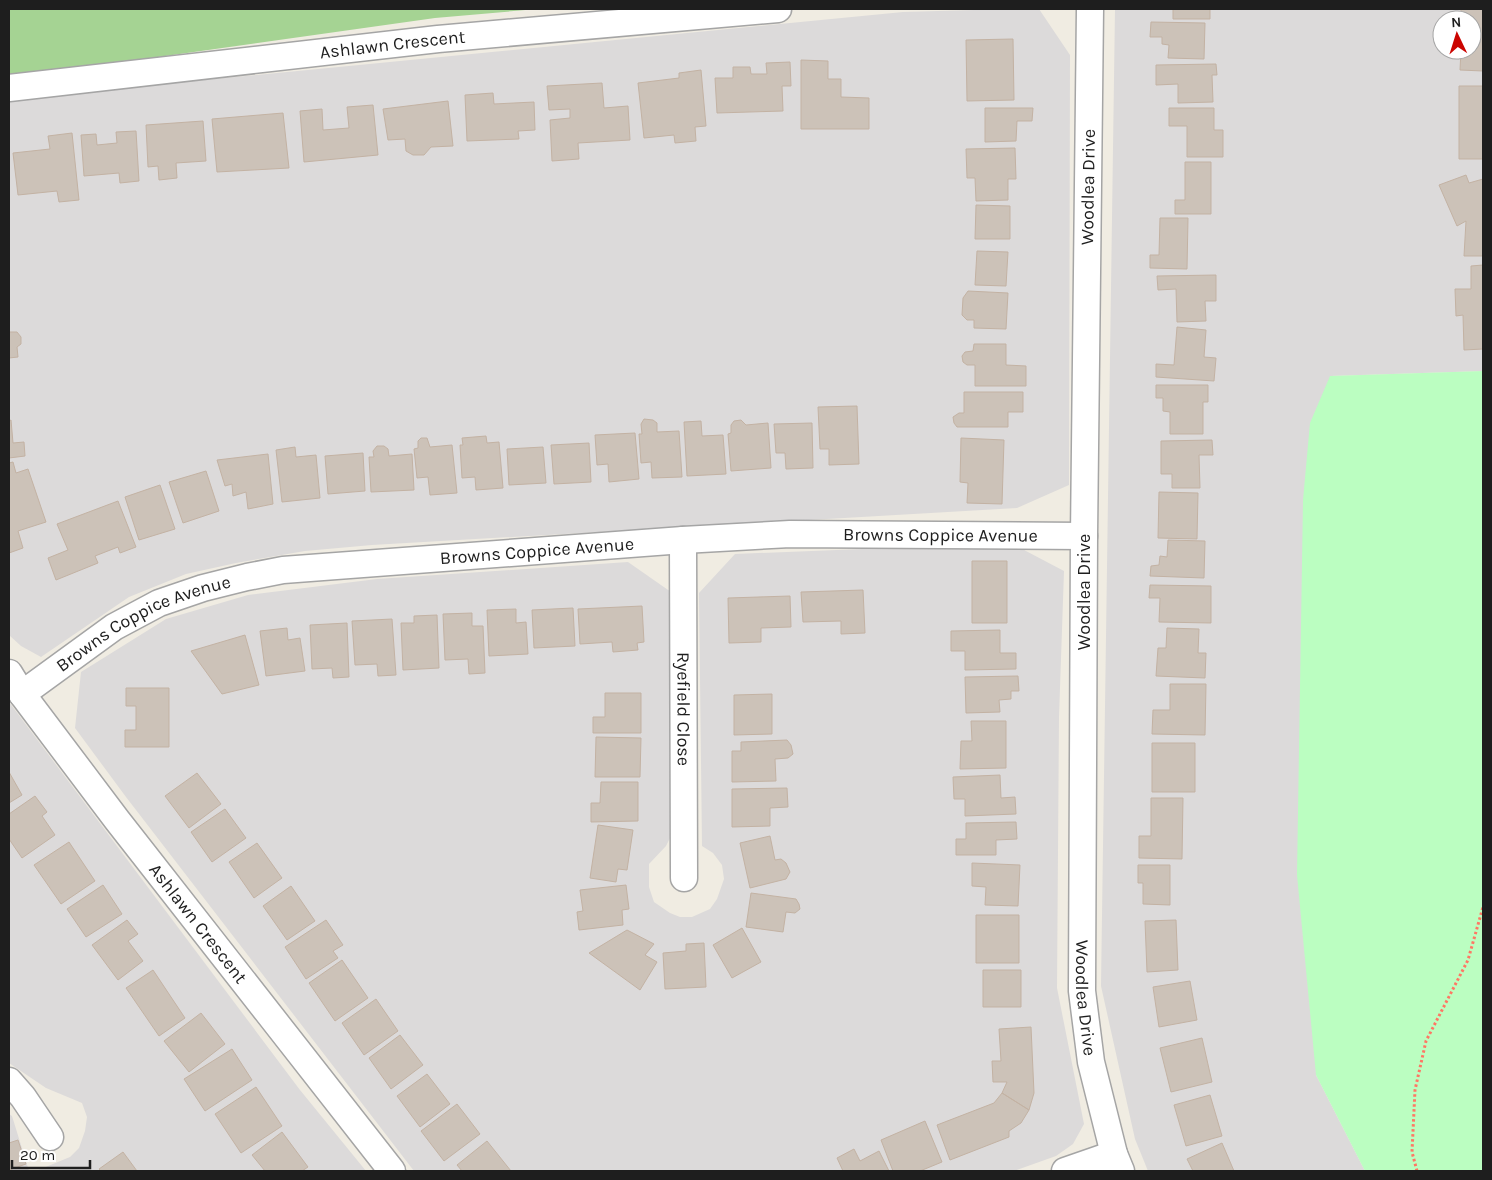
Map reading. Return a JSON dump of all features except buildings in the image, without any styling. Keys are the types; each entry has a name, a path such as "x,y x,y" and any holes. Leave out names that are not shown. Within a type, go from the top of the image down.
{"street":[{"name":"Ashlawn Crescent","path":"9,88 438,39 778,9"},
{"name":"Woodlea Drive","path":"1090,9 1084,536 1082,991 1091,1062 1117,1163"},
{"name":"Browns Coppice Avenue","path":"15,684 159,603 203,588 283,570 683,540 790,534 1084,536"},
{"name":"Ryefield Close","path":"683,540 684,878"},
{"name":"Ashlawn Crescent","path":"15,684 116,820 392,1171"},
{"path":"9,1081 23,1097 50,1138"},
{"path":"1065,1171 1117,1163"}],"path":[{"path":"1417,1171 1412,1152 1415,1090 1426,1041 1468,960 1483,906"}],"shaded area":[{"path":"1039,9 1070,55 1069,485 1017,508 372,545 305,551 186,574 129,597 41,657 21,646 9,635 9,101 91,91 903,12"},
{"path":"1115,9 1483,9 1483,371 1330,376 1316,1075 1365,1171 1148,1171 1135,1139 1101,986"},
{"path":"1011,543 1064,571 1059,717 1057,988 1084,1124 1073,1144 1056,1156 1014,1171 414,1171 75,728 81,672 166,619 248,595 377,579 628,562 671,592 671,836 666,846 649,864 649,887 654,902 670,913 680,917 692,917 710,909 717,899 724,879 722,865 713,853 702,846 699,593 735,554"},
{"path":"9,702 300,1090 366,1171 36,1171 70,1157 79,1148 85,1131 87,1117 82,1103 46,1088 9,1063"},
{"path":"9,1114 12,1116 29,1171 9,1171"}],"green space":[{"path":"9,9 537,9 435,18 9,78"},
{"path":"1483,371 1483,1171 1365,1171 1316,1075 1297,875 1303,500 1310,423 1330,376"}]}
